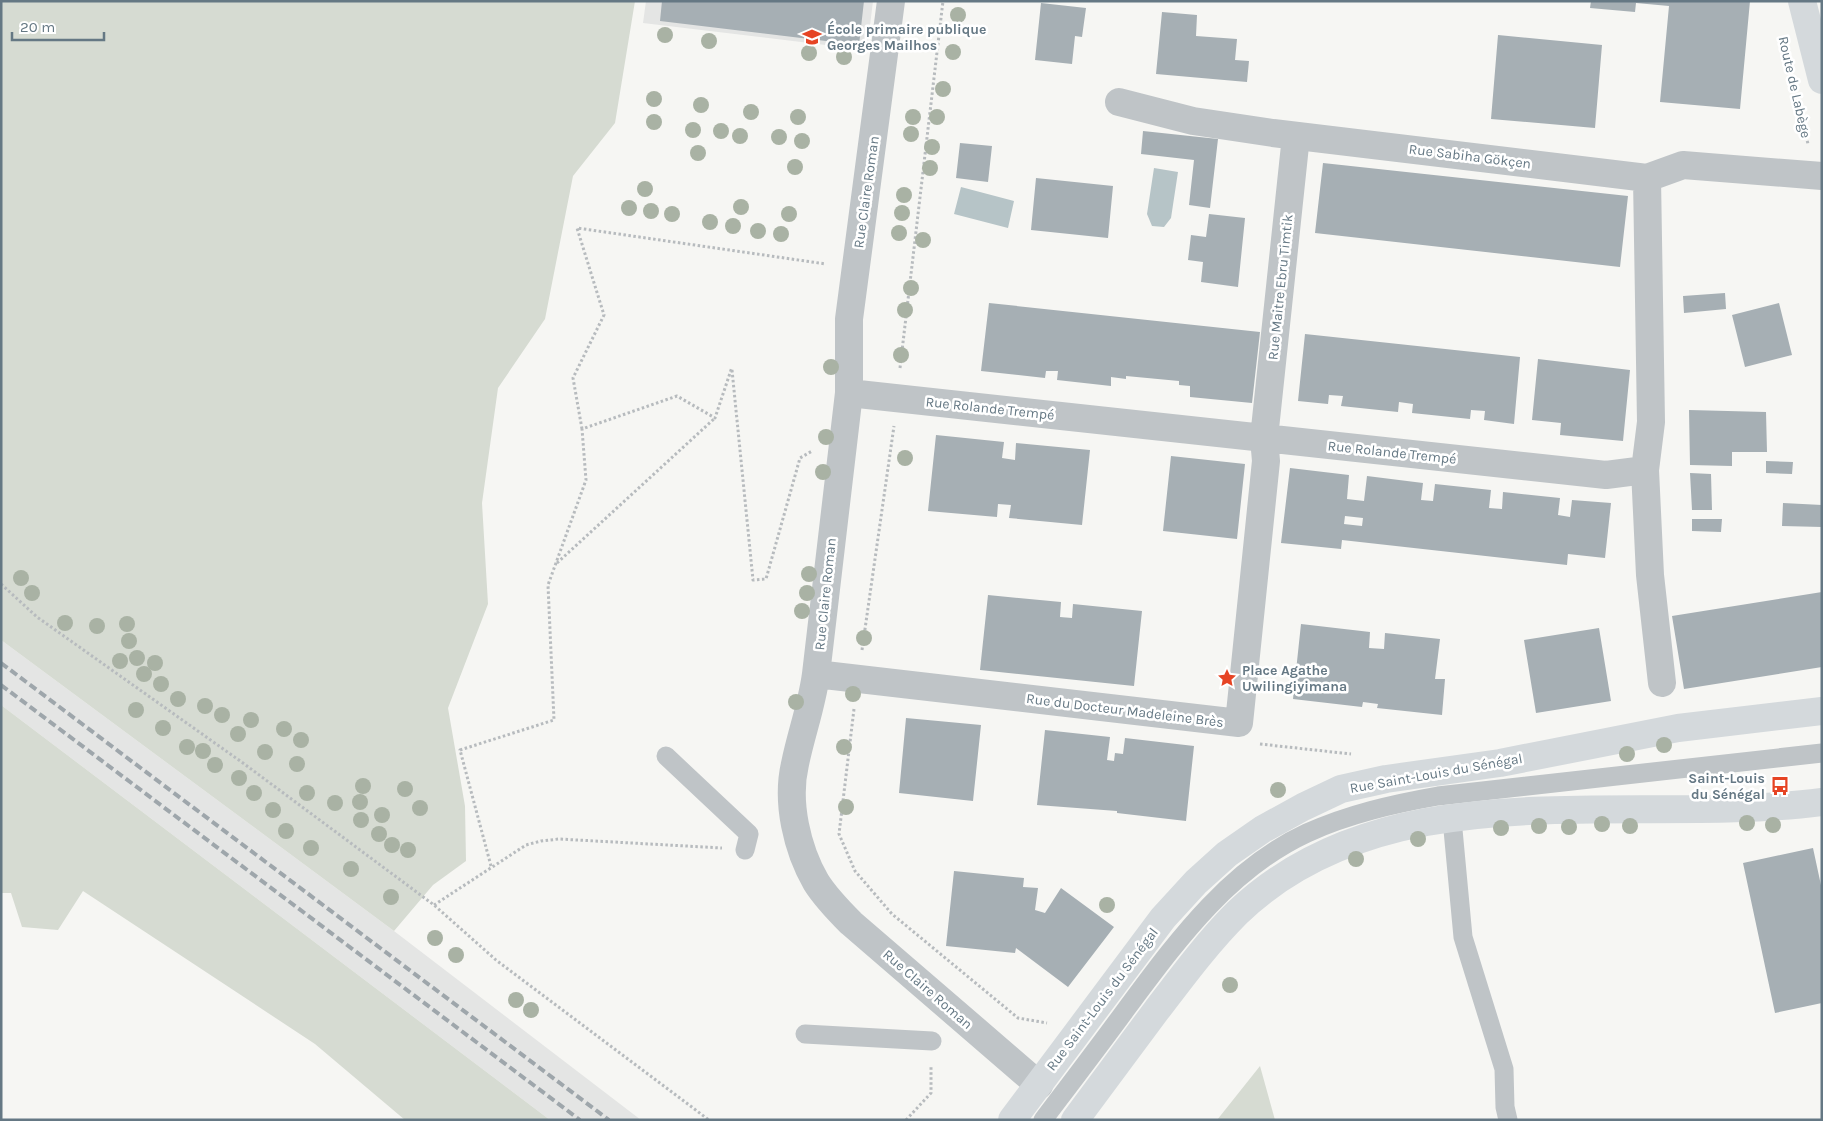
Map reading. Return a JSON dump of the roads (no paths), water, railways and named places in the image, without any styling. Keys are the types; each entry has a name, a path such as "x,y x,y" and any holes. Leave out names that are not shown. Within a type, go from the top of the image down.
{"street":[{"name":"Rue Claire Roman","path":"891,1 850,318 849,393 816,674 813,697 794,766 794,825 816,882 851,923 1038,1085"},
{"name":"Route de Labège","path":"1802,1 1822,80"},
{"name":"Rue Sabiha Gökçen","path":"1119,102 1193,121 1296,136 1647,178 1683,166 1818,176"},
{"name":"Rue Maitre Ebru Timtik","path":"1264,438 1296,136"},
{"path":"1647,178 1651,422 1645,470 1650,574 1662,683"},
{"name":"Rue Rolande Trempé","path":"849,393 1606,475 1645,470"},
{"name":"Rue du Docteur Madeleine Brès","path":"816,674 1239,723 1266,461 1264,438"},
{"name":"Rue Saint-Louis du Sénégal","path":"1012,1120 1163,918 1196,882 1227,854 1263,829 1303,807 1341,789 1386,779 1500,763 1678,728 1822,711"},
{"path":"1075,1120 1209,942 1239,912 1265,890 1292,871 1324,853 1391,829 1452,819 1522,812 1687,810 1822,802"}],"lane":[{"name":"Rue Saint-Louis du Sénégal","path":"1043,1120 1163,960 1215,898 1270,854 1306,833 1347,816 1390,804 1438,796 1822,753"},
{"path":"666,756 749,834 745,850"},
{"path":"1452,819 1463,937 1504,1069 1505,1107 1508,1120"},
{"path":"805,1034 932,1041"}],"railway":[{"path":"1,663 609,1120"},
{"path":"1,685 580,1120"}],"place":[{"name":"École primaire publique Georges Mailhos","path":"812,37"},
{"name":"Place Agathe Uwilingiyimana","path":"1227,678"},
{"name":"Saint-Louis du Sénégal","path":"1780,786"}]}
